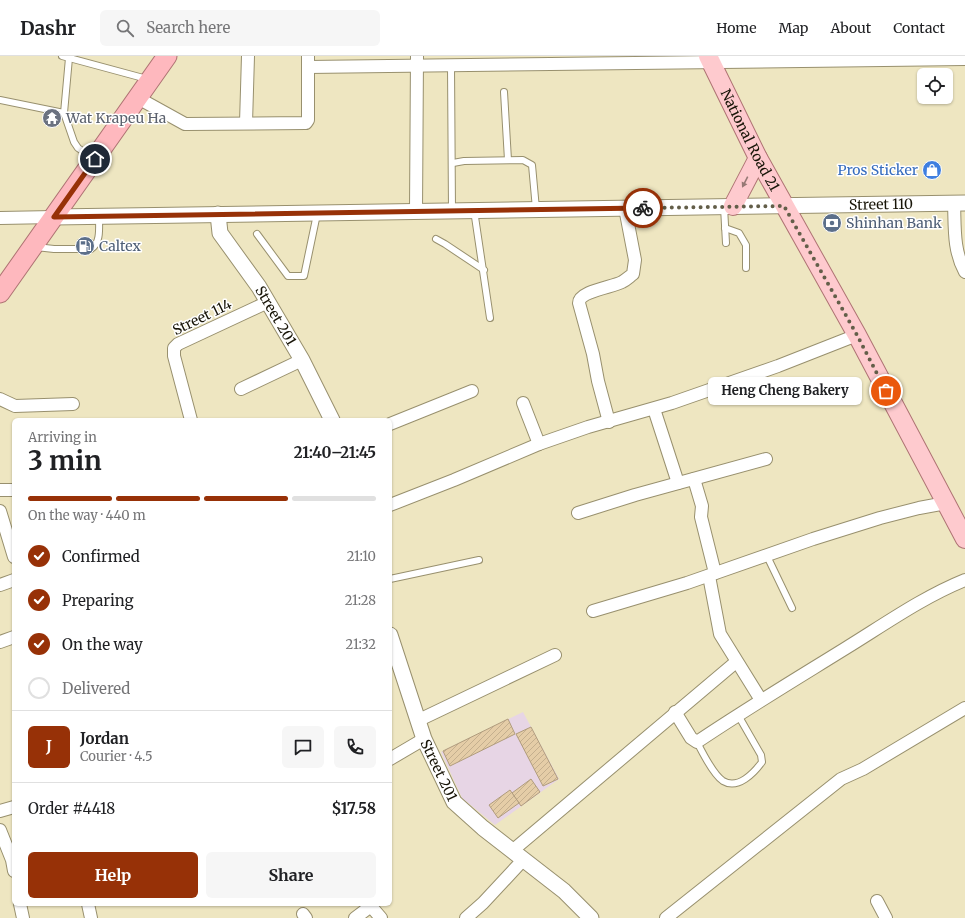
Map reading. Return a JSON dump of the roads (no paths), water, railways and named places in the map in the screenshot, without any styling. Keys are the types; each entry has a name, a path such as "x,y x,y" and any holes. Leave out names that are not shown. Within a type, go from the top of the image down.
{"highway":[{"path":"0,294 167,56"}],"main road":[{"name":"National Road 21","path":"710,59 758,158 857,335 965,539"},
{"path":"728,206 758,158"}],"street":[{"path":"246,123 248,56"},
{"path":"138,98 185,124 306,123 308,120 308,62 417,61 451,66 710,59 965,59"},
{"path":"416,211 417,61"},
{"path":"960,203 955,243 959,259 965,272"},
{"name":"Street 110","path":"54,217 960,203"},
{"path":"609,422 579,300 582,296 622,282 633,274 635,260 625,208"},
{"name":"Street 201","path":"218,214 220,233 259,287 302,360 331,418"},
{"path":"0,218 54,217"},
{"name":"Street 114","path":"190,418 174,356 174,348 178,344 268,302"},
{"path":"392,504 539,444 654,409 778,366 857,335"},
{"path":"241,389 302,360"},
{"path":"392,423 472,391"},
{"path":"0,399 15,406 73,404"},
{"path":"523,403 539,444"},
{"path":"654,409 678,483"},
{"path":"578,512 766,459"},
{"path":"694,479 702,506 701,517 712,575 720,634 761,700"},
{"path":"0,490 12,490"},
{"path":"593,611 712,575 813,538 880,518 946,503"},
{"path":"0,511 12,550"},
{"path":"675,712 691,738 697,742 761,700 933,594 965,580"},
{"path":"0,585 12,581"},
{"path":"0,642 12,638"},
{"path":"419,720 555,655"},
{"name":"Street 201","path":"393,656 419,720 424,739 454,802 483,828 564,891 591,918"},
{"path":"466,918 483,903 517,855 675,712 736,662"},
{"path":"666,918 841,779 863,769 965,708"},
{"path":"392,758 424,739"},
{"path":"0,811 12,808"},
{"path":"0,830 12,860"},
{"path":"877,901 886,918"},
{"path":"20,906 23,918"},
{"path":"88,906 91,918"},
{"path":"355,918 369,906"},
{"path":"371,906 381,918"}],"lane":[{"path":"62,56 78,58 150,80"},
{"path":"70,58 64,113 74,142 78,148 95,159"},
{"path":"451,66 453,162 452,210"},
{"path":"504,92 508,160"},
{"path":"0,100 64,113"},
{"path":"453,162 523,160 532,165 536,209"},
{"path":"726,243 725,228 728,206"},
{"path":"474,210 490,318"},
{"path":"257,234 288,276 304,276 317,212"},
{"path":"33,246 54,249 91,249 98,243 99,216"},
{"path":"725,228 739,233 746,245 746,268"},
{"path":"436,239 484,270"},
{"path":"767,556 792,608"},
{"path":"392,579 479,560"},
{"path":"697,742 706,760 722,781 732,784 741,781 755,772 762,762 761,755 738,715"}],"place":[{"name":"Wat Krapeu Ha","path":"52,118"},
{"name":"Pros Sticker","path":"932,170"},
{"name":"Shinhan Bank","path":"832,223"},
{"name":"Caltex","path":"85,246"},
{"name":"Heng Cheng Bakery","path":"886,391"}]}
